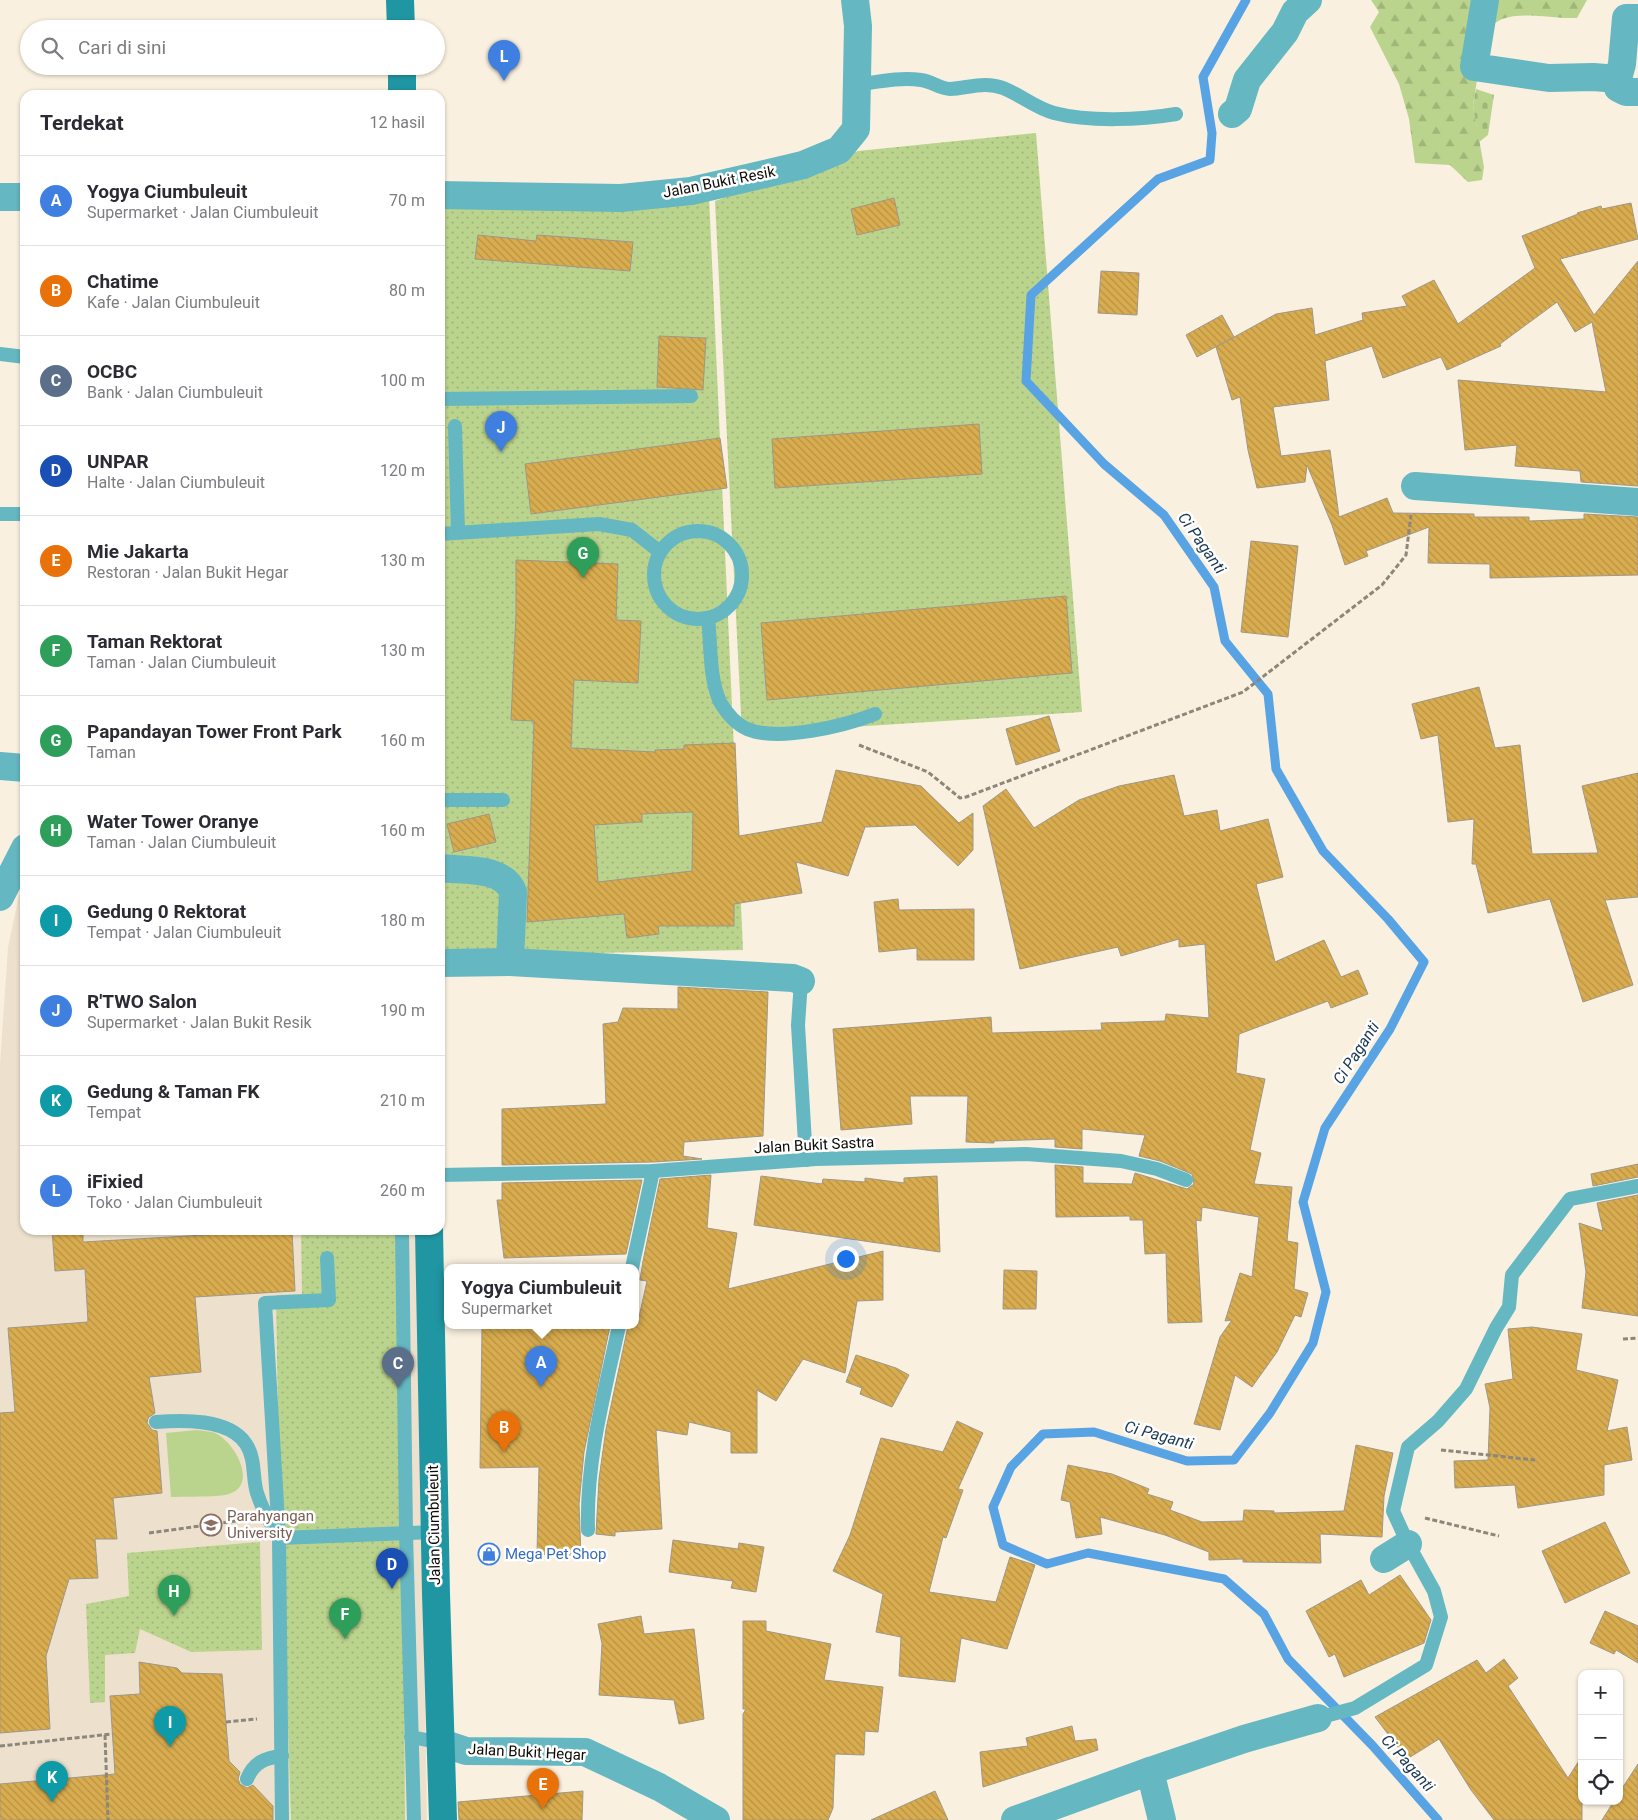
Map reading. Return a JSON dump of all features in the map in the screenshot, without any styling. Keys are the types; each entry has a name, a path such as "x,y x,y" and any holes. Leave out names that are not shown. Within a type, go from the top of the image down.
{"main road":[{"path":"400,0 401,20"},
{"path":"402,75 402,90"},
{"name":"Jalan Ciumbuleuit","path":"428,1235 417,1328 435,1532 443,1820"}],"street":[{"name":"Jalan Bukit Resik","path":"445,195 621,198 690,191 803,165 839,150 856,129 858,26 855,0"},
{"path":"1232,114 1238,109 1248,80 1285,32 1295,12 1308,0"},
{"path":"1485,0 1474,67 1549,78 1629,75 1626,18 1638,18"},
{"path":"0,197 20,197"},
{"path":"1414,486 1638,502"},
{"path":"0,766 20,768"},
{"path":"0,897 20,858"},
{"path":"445,869 494,874 510,884 513,892 510,962"},
{"path":"445,963 510,962 793,978 801,981"},
{"path":"1384,1558 1408,1544"},
{"path":"1015,1820 1244,1739 1318,1718"},
{"name":"Jalan Bukit Hegar","path":"442,1743 466,1751 585,1752 658,1787 716,1820"},
{"path":"1150,1771 1162,1820"}],"lane":[{"path":"856,85 907,78 927,80 948,89 982,84 1002,88 1037,107 1055,113 1114,119 1136,119 1176,114"},
{"path":"0,354 20,356"},
{"path":"445,399 691,396"},
{"path":"455,426 458,532"},
{"path":"0,514 20,514"},
{"path":"445,533 599,524 632,530 660,552"},
{"path":"688,532 705,532 721,537 734,549 741,564 742,582 736,598 724,611 708,618 691,619 675,613 662,601 655,586 654,569 660,552 671,539 688,532"},
{"path":"708,618 713,670 720,701 731,717 747,729 773,733 824,730 875,714"},
{"path":"445,800 503,800"},
{"path":"801,981 798,1025 806,1160"},
{"name":"Jalan Bukit Sastra","path":"445,1175 653,1171 806,1160 1026,1154 1121,1161 1157,1169 1186,1180"},
{"path":"633,1264 653,1171"},
{"path":"1318,1718 1355,1708 1426,1665 1441,1617 1434,1591 1408,1544 1393,1511 1408,1447 1438,1421 1466,1389 1496,1328 1509,1307 1512,1275 1570,1199 1638,1186"},
{"path":"403,1235 417,1328 406,1533 414,1820"},
{"path":"282,1820 279,1538 265,1302 329,1300 327,1258"},
{"path":"588,1530 589,1475 618,1329"},
{"path":"156,1422 192,1420 209,1423 236,1435 246,1443 254,1468 256,1491 266,1517 279,1538"},
{"path":"279,1538 435,1532"},
{"path":"411,1737 442,1743"},
{"path":"247,1779 251,1768 259,1762 268,1758 282,1756"}],"path":[{"path":"824,730 928,772 960,798 1243,692 1382,585 1406,555 1414,486"},
{"path":"1623,1338 1638,1338"},
{"path":"1408,1447 1535,1460"},
{"path":"1393,1511 1498,1536"},
{"path":"149,1533 266,1517"},
{"path":"226,1722 280,1716"},
{"path":"0,1746 112,1734"},
{"path":"105,1735 108,1820"}],"shaded area":[{"name":"Parahyangan University","path":"20,893 20,1235 417,1235 427,1820 0,1820 0,1064 8,947"}],"green space":[{"path":"1371,0 1587,0 1577,18 1528,15 1510,17 1502,19 1485,30 1473,105 1484,167 1482,180 1468,182 1450,165 1415,163 1409,119 1399,84 1370,27 1379,12"},
{"path":"1476,89 1494,95 1488,135 1479,142 1473,105"},
{"path":"1036,133 1082,712 742,734 715,201 858,151"},
{"path":"709,196 743,950 445,956 445,206"},
{"path":"301,1235 403,1235 408,1532 280,1534 276,1295 302,1294"},
{"path":"196,1430 215,1433 236,1453 243,1473 242,1482 238,1489 223,1495 171,1497 166,1433"},
{"path":"403,1536 405,1820 291,1820 282,1541"},
{"path":"260,1542 262,1650 191,1652 140,1629 135,1653 105,1655 105,1702 90,1703 86,1604 129,1596 127,1553"}],"building":[{"path":"894,198 900,225 857,235 851,209"},
{"path":"1631,203 1638,239 1560,259 1594,315 1638,261 1638,486 1581,482 1580,471 1515,466 1517,445 1465,450 1458,380 1606,392 1592,322 1575,332 1557,302 1500,344 1501,346 1447,370 1441,357 1383,378 1372,346 1325,361 1329,400 1273,407 1281,456 1330,450 1339,517 1387,498 1393,513 1474,514 1474,517 1529,517 1529,521 1584,519 1584,514 1638,517 1638,575 1490,578 1490,564 1428,563 1429,527 1366,551 1368,556 1345,565 1332,525 1307,465 1305,482 1257,488 1248,450 1240,397 1232,400 1216,347 1276,314 1312,308 1315,335 1363,320 1362,313 1407,306 1402,296 1434,280 1458,324 1535,268 1522,236 1577,213 1601,206 1602,209"},
{"path":"478,235 536,241 537,235 633,242 630,271 475,259"},
{"path":"1101,271 1139,273 1137,315 1098,313"},
{"path":"1222,315 1234,337 1197,357 1186,335"},
{"path":"659,336 706,338 703,390 657,387"},
{"path":"979,424 982,474 775,488 772,439"},
{"path":"720,438 727,488 531,514 525,464"},
{"path":"1251,541 1298,546 1288,637 1241,632"},
{"path":"516,560 618,564 616,620 641,621 638,683 574,680 571,748 655,752 655,750 684,749 684,745 735,743 739,836 822,822 836,770 921,786 959,823 973,813 973,850 958,866 915,825 865,827 848,876 796,862 802,893 734,904 734,926 658,926 659,934 627,938 624,914 527,922 534,721 511,720 516,615","holes":["693,812 692,871 598,882 594,825 642,822 642,814"]},
{"path":"1066,596 1072,673 767,700 761,623"},
{"path":"1479,687 1495,748 1520,745 1532,854 1598,853 1582,786 1638,773 1638,897 1605,900 1633,985 1583,1002 1550,899 1488,913 1476,864 1472,864 1474,819 1448,822 1438,735 1421,739 1412,704"},
{"path":"1049,716 1060,751 1016,765 1006,729"},
{"path":"1174,775 1184,816 1217,810 1220,831 1268,819 1283,877 1256,884 1275,962 1324,940 1341,977 1358,970 1368,994 1331,1008 1328,1001 1239,1034 1236,1073 1265,1079 1250,1150 1261,1153 1254,1184 1292,1187 1287,1241 1298,1243 1294,1289 1308,1293 1301,1317 1295,1315 1277,1352 1252,1387 1235,1375 1220,1430 1194,1424 1220,1337 1232,1320 1225,1321 1240,1273 1252,1277 1259,1217 1202,1207 1201,1221 1196,1220 1202,1322 1168,1323 1166,1253 1145,1254 1143,1220 1130,1220 1130,1216 1056,1217 1055,1165 1083,1167 1083,1183 1132,1184 1135,1173 1187,1189 1194,1184 1192,1174 1160,1161 1139,1156 1145,1135 1082,1129 1082,1149 1055,1147 1055,1139 994,1141 994,1143 966,1142 968,1096 910,1096 912,1124 841,1130 833,1029 991,1017 992,1033 1102,1030 1101,1023 1165,1021 1166,1014 1209,1018 1205,944 1179,947 1179,939 1121,956 1118,947 1020,969 983,806 1006,789 1034,828 1079,800 1119,786"},
{"path":"489,814 496,842 454,852 447,824"},
{"path":"898,899 899,910 974,909 974,960 917,960 917,948 879,952 874,902"},
{"path":"678,987 768,992 763,1136 684,1142 683,1156 702,1159 653,1162 502,1165 502,1109 606,1104 603,1024 618,1022 623,1008 678,1009"},
{"path":"1638,1164 1638,1177 1593,1186 1591,1174"},
{"path":"711,1175 707,1228 737,1233 728,1289 883,1251 883,1300 857,1301 845,1373 803,1359 776,1401 757,1390 757,1453 731,1453 731,1432 689,1422 687,1435 656,1430 662,1529 615,1532 615,1536 596,1534 599,1479 606,1429 627,1329 639,1329 639,1317 647,1281 640,1280 660,1179"},
{"path":"761,1176 822,1184 823,1179 865,1182 865,1178 904,1183 904,1178 937,1176 940,1252 754,1225"},
{"path":"642,1180 626,1254 504,1258 497,1200 502,1200 502,1183"},
{"path":"1638,1195 1638,1316 1582,1308 1586,1272 1579,1223 1603,1231 1597,1203"},
{"path":"52,1235 83,1235 83,1242 205,1235 292,1235 295,1291 195,1297 201,1372 149,1377 155,1413 148,1418 147,1423 152,1430 157,1431 162,1493 113,1498 117,1539 95,1539 98,1578 69,1579 46,1656 50,1729 0,1733 0,1413 15,1412 8,1328 88,1322 85,1269 55,1271"},
{"path":"1004,1270 1037,1271 1036,1309 1003,1309"},
{"path":"1532,1327 1582,1334 1576,1370 1618,1380 1607,1431 1627,1427 1632,1460 1604,1465 1604,1495 1518,1508 1515,1485 1455,1488 1454,1461 1488,1460 1490,1408 1485,1384 1513,1379 1508,1329"},
{"path":"482,1329 609,1329 584,1452 579,1504 581,1556 537,1554 539,1467 480,1468"},
{"path":"856,1355 896,1368 909,1375 892,1407 860,1394 862,1388 846,1382"},
{"path":"957,1421 983,1433 958,1489 963,1490 946,1538 943,1537 929,1592 996,1602 1010,1557 1035,1565 1007,1649 961,1638 955,1682 899,1676 901,1637 876,1632 883,1594 833,1571 850,1535 881,1438 943,1452"},
{"path":"1356,1445 1393,1453 1384,1496 1382,1537 1320,1534 1321,1563 1243,1562 1243,1559 1209,1560 1209,1552 1165,1535 1100,1517 1102,1534 1076,1538 1070,1502 1061,1500 1068,1465 1112,1474 1149,1489 1147,1494 1173,1502 1170,1510 1202,1522 1243,1521 1244,1510 1274,1511 1274,1513 1344,1511"},
{"path":"1605,1522 1630,1573 1565,1603 1542,1551"},
{"path":"673,1540 738,1549 739,1543 764,1547 756,1592 731,1588 733,1581 669,1572"},
{"path":"1400,1575 1431,1620 1424,1643 1344,1677 1335,1654 1329,1657 1306,1611 1361,1580 1369,1595"},
{"path":"1605,1611 1638,1626 1638,1663 1616,1650 1614,1654 1590,1643"},
{"path":"641,1616 644,1634 694,1629 704,1719 679,1724 674,1700 599,1695 602,1644 598,1624"},
{"path":"743,1621 766,1621 766,1631 831,1644 824,1680 883,1687 878,1732 865,1731 864,1755 835,1754 833,1808 828,1820 743,1820 743,1714 746,1709 743,1709"},
{"path":"1504,1659 1518,1678 1508,1686 1568,1778 1578,1762 1578,1805 1582,1805 1582,1820 1494,1820 1471,1790 1439,1739 1407,1759 1375,1717 1477,1660 1486,1673"},
{"path":"139,1662 177,1668 182,1673 222,1674 229,1761 240,1772 238,1779 240,1784 247,1788 253,1785 273,1806 273,1820 0,1820 0,1784 115,1774 110,1696 140,1694"},
{"path":"1072,1726 1075,1741 1096,1739 1098,1750 983,1787 980,1752 1028,1746 1026,1738"},
{"path":"1638,1764 1638,1820 1602,1820 1611,1805 1623,1805 1623,1787"},
{"path":"583,1791 582,1820 459,1820 458,1802"},
{"path":"935,1791 948,1820 871,1820"}],"waterway":[{"name":"Ci Paganti","path":"1246,0 1203,77 1212,133 1210,160 1158,179 1031,295 1026,381 1104,464 1164,515 1214,587 1225,641 1268,694 1276,769 1323,851 1388,919 1424,962 1390,1029 1325,1128 1303,1202 1326,1292 1313,1343 1270,1413 1234,1460 1187,1461 1094,1432 1043,1434 1011,1467 993,1507 1003,1545 1047,1564 1088,1553 1224,1579 1264,1614 1288,1659 1372,1745 1438,1820"}],"place":[{"name":"iFixied","path":"504,81"},
{"name":"R'TWO Salon","path":"501,452"},
{"name":"Papandayan Tower Front Park","path":"583,578"},
{"name":"Yogya Ciumbuleuit","path":"541,1387"},
{"name":"OCBC","path":"398,1388"},
{"name":"Chatime","path":"504,1452"},
{"name":"Parahyangan University","path":"211,1525"},
{"name":"Mega Pet Shop","path":"489,1554"},
{"name":"UNPAR","path":"392,1589"},
{"name":"Water Tower Oranye","path":"174,1616"},
{"name":"Taman Rektorat","path":"345,1639"},
{"name":"Gedung 0 Rektorat","path":"170,1747"},
{"name":"Gedung & Taman FK","path":"52,1802"},
{"name":"Mie Jakarta","path":"543,1809"}]}
